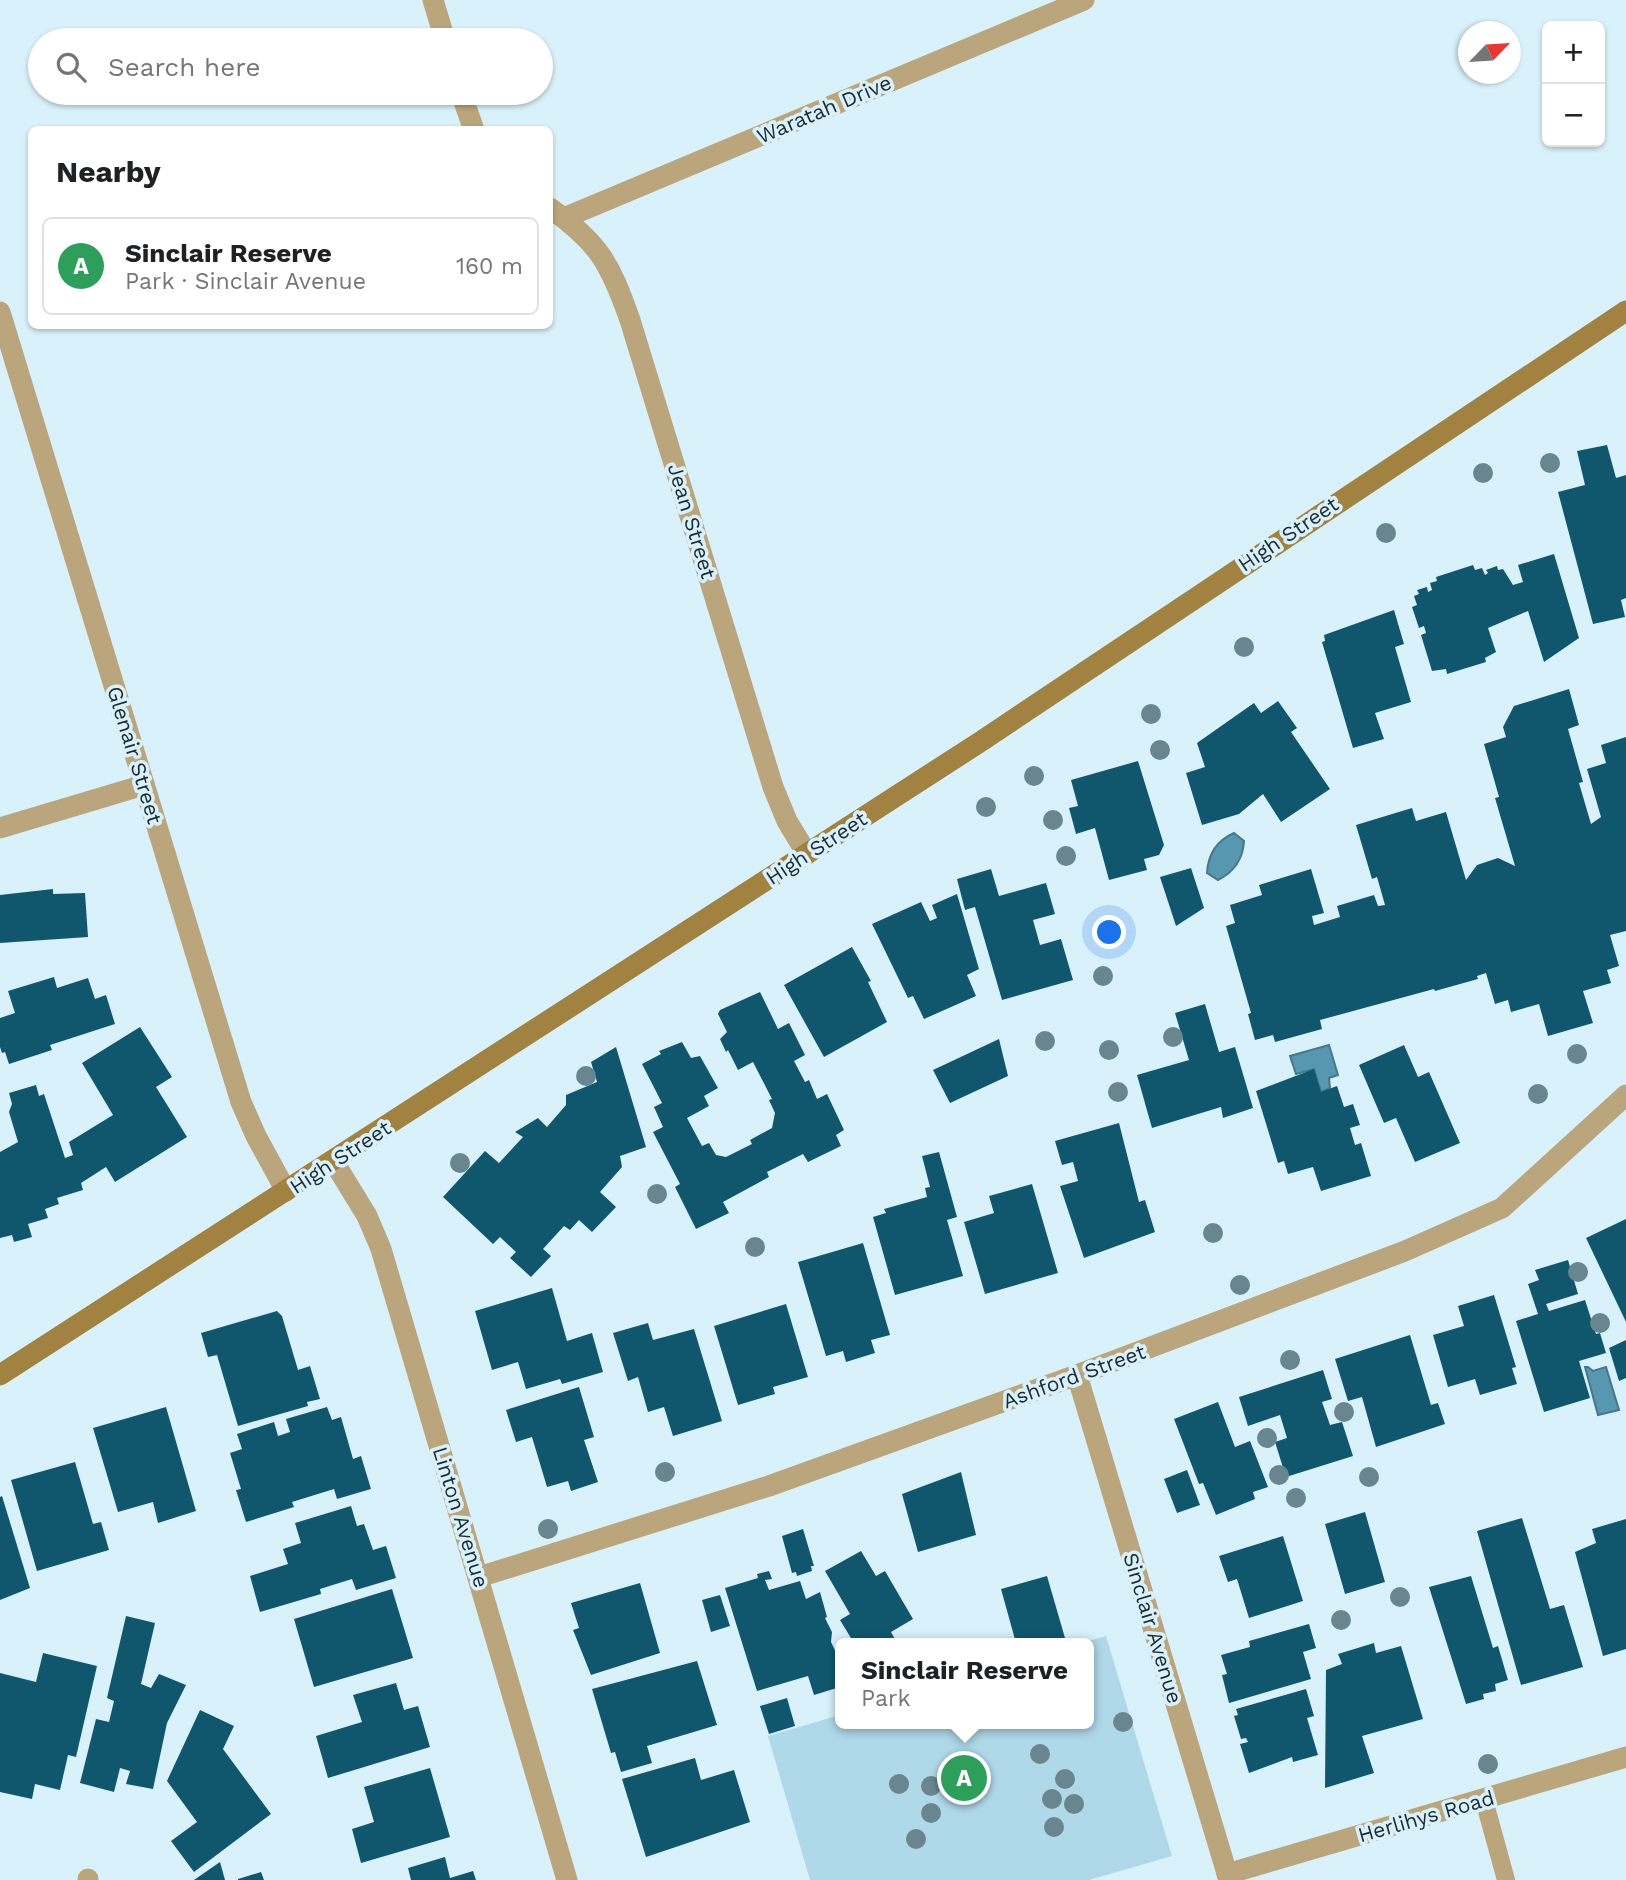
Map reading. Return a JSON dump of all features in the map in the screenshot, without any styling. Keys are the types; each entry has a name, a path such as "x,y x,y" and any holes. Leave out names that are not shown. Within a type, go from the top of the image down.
{"main road":[{"name":"High Street","path":"0,1375 807,854 1626,311"}],"street":[{"path":"433,0 441,28"},
{"name":"Waratah Drive","path":"557,213 1084,0"},
{"path":"465,105 473,126"},
{"name":"Jean Street","path":"557,213 600,252 616,280 776,795 807,854"},
{"name":"Glenair Street","path":"0,312 241,1102 286,1191"},
{"path":"0,828 144,785"},
{"name":"Ashford Street","path":"479,1577 769,1486 1077,1376 1405,1251 1502,1208 1626,1095"},
{"name":"Linton Avenue","path":"334,1161 367,1216 381,1249 567,1880"},
{"name":"Sinclair Avenue","path":"1077,1376 1228,1877"},
{"name":"Herlihys Road","path":"1228,1877 1626,1757"}],"lane":[{"path":"1483,1800 1506,1880"}],"shaded area":[{"path":"1234,833 1244,841 1242,854 1233,869 1218,880 1207,873 1209,860 1218,844"},
{"path":"1329,1045 1338,1075 1329,1078 1330,1088 1321,1092 1314,1069 1296,1074 1290,1056"},
{"path":"1585,1367 1593,1371 1606,1367 1619,1410 1598,1415"},
{"path":"1106,1636 1172,1856 1089,1880 810,1880 768,1736 835,1716 835,1729 1094,1729 1094,1639"}],"building":[{"path":"1607,445 1616,478 1626,475 1626,598 1621,600 1625,617 1593,624 1558,492 1585,485 1577,451"},
{"path":"1554,554 1579,638 1544,662 1528,611 1488,628 1496,652 1485,658 1486,662 1447,674 1446,669 1432,671 1421,635 1426,633 1424,626 1419,628 1412,607 1417,605 1414,596 1419,594 1417,590 1427,587 1428,592 1432,590 1430,583 1437,581 1436,577 1473,565 1475,570 1482,568 1485,575 1488,573 1486,570 1497,566 1498,570 1503,569 1513,585 1523,582 1518,565"},
{"path":"1394,610 1404,644 1395,647 1411,702 1375,713 1384,739 1353,748 1322,642 1325,641 1324,635"},
{"path":"1569,689 1579,725 1568,729 1583,782 1579,783 1591,824 1601,817 1587,769 1606,763 1601,745 1626,737 1626,931 1610,935 1619,966 1607,970 1611,983 1583,991 1593,1023 1548,1036 1539,1004 1511,1012 1508,1000 1495,1004 1486,973 1477,976 1478,979 1320,1020 1322,1029 1275,1042 1273,1035 1255,1040 1248,1014 1251,1013 1226,926 1235,923 1230,905 1262,895 1259,885 1311,869 1324,913 1312,916 1314,925 1340,917 1337,906 1374,895 1378,906 1385,905 1377,877 1372,879 1356,825 1412,808 1416,821 1446,812 1466,880 1477,865 1498,858 1515,866 1495,798 1499,797 1484,744 1506,737 1503,727 1514,706"},
{"path":"1278,701 1297,728 1291,732 1330,789 1281,822 1263,794 1239,814 1202,825 1186,773 1205,767 1197,743 1254,703 1261,713"},
{"path":"1138,761 1164,845 1159,855 1144,859 1147,870 1109,880 1095,828 1076,834 1069,808 1078,806 1071,780"},
{"path":"1191,868 1204,908 1176,926 1160,877"},
{"path":"991,869 999,896 1046,883 1055,914 1033,920 1040,945 1061,939 1073,980 1002,1000 975,907 965,910 957,879"},
{"path":"53,889 53,894 85,893 88,937 0,943 0,895"},
{"path":"957,894 979,969 967,975 976,996 924,1019 913,996 908,998 872,924 921,902 930,921 937,918 932,905"},
{"path":"852,947 871,981 868,982 887,1022 824,1057 784,985"},
{"path":"54,977 57,988 88,978 95,999 106,995 115,1024 50,1045 52,1050 9,1064 0,1047 0,1018 15,1013 8,991"},
{"path":"760,992 778,1029 789,1023 805,1055 794,1061 805,1082 809,1080 817,1099 827,1094 844,1130 836,1135 841,1146 808,1162 803,1154 767,1172 769,1177 723,1202 729,1213 696,1229 675,1187 680,1184 653,1132 663,1127 654,1107 662,1103 642,1064 661,1054 659,1051 682,1042 691,1058 700,1056 718,1088 704,1096 709,1106 687,1118 702,1146 709,1143 716,1155 726,1157 752,1144 750,1140 772,1128 775,1113 769,1100 772,1099 753,1062 738,1070 728,1050 726,1052 720,1039 727,1032 718,1014 720,1010"},
{"path":"1205,1004 1219,1052 1235,1047 1253,1108 1223,1118 1221,1107 1152,1128 1137,1075 1189,1060 1175,1013"},
{"path":"140,1027 172,1077 156,1087 187,1137 115,1182 106,1167 81,1183 83,1190 57,1198 59,1204 45,1209 48,1218 28,1224 32,1237 14,1242 12,1235 0,1238 0,1152 18,1142 9,1112 12,1104 9,1093 36,1085 39,1096 44,1094 65,1158 73,1155 69,1142 113,1115 82,1063"},
{"path":"999,1039 1008,1076 950,1103 933,1070"},
{"path":"1404,1045 1418,1077 1429,1072 1460,1143 1415,1162 1396,1118 1384,1123 1359,1065"},
{"path":"616,1047 646,1147 620,1156 622,1167 600,1192 616,1207 592,1232 579,1220 570,1230 564,1226 543,1249 551,1256 531,1277 510,1258 516,1252 500,1237 493,1244 443,1197 485,1151 499,1163 523,1137 515,1132 538,1118 547,1127 566,1105 566,1095 597,1082 591,1062"},
{"path":"1314,1069 1321,1092 1337,1086 1344,1107 1353,1104 1360,1125 1350,1128 1355,1145 1361,1143 1371,1176 1321,1191 1313,1167 1288,1174 1284,1161 1278,1163 1256,1091"},
{"path":"1119,1123 1139,1202 1145,1200 1155,1232 1084,1258 1060,1186 1078,1181 1073,1162 1062,1165 1055,1141"},
{"path":"939,1152 957,1217 947,1220 963,1276 895,1295 873,1217 886,1213 884,1209 927,1197 925,1188 930,1187 922,1156"},
{"path":"1032,1184 1058,1273 985,1294 964,1222 994,1213 989,1196"},
{"path":"1626,1219 1626,1322 1586,1238"},
{"path":"863,1243 890,1335 871,1340 875,1353 846,1362 843,1351 826,1356 798,1262"},
{"path":"1568,1260 1578,1294 1546,1304 1549,1311 1585,1300 1596,1334 1600,1333 1606,1353 1579,1361 1590,1398 1544,1412 1516,1321 1538,1314 1528,1284 1539,1280 1535,1270"},
{"path":"552,1288 567,1341 592,1333 603,1372 562,1384 560,1379 526,1389 518,1362 492,1370 475,1311"},
{"path":"1494,1295 1516,1367 1512,1368 1517,1384 1480,1395 1475,1379 1448,1387 1433,1335 1464,1326 1458,1306"},
{"path":"786,1304 808,1377 773,1387 775,1394 738,1405 714,1326"},
{"path":"277,1311 282,1316 298,1370 310,1366 320,1399 307,1402 308,1406 238,1426 217,1355 208,1357 201,1333"},
{"path":"648,1323 653,1340 694,1329 722,1421 673,1436 664,1407 648,1412 638,1377 628,1381 613,1333"},
{"path":"1410,1335 1431,1405 1438,1403 1445,1424 1376,1447 1362,1397 1348,1401 1335,1359"},
{"path":"1626,1340 1626,1378 1619,1381 1609,1348"},
{"path":"1323,1370 1332,1399 1322,1402 1330,1425 1342,1422 1353,1456 1286,1477 1275,1442 1287,1438 1280,1415 1248,1426 1239,1397"},
{"path":"579,1387 594,1437 584,1440 598,1482 571,1491 568,1481 547,1487 532,1437 516,1442 506,1410"},
{"path":"1218,1402 1235,1447 1250,1441 1268,1487 1253,1492 1255,1499 1216,1515 1203,1483 1199,1484 1174,1419"},
{"path":"166,1407 196,1511 158,1523 153,1502 118,1512 93,1428"},
{"path":"327,1407 332,1420 341,1417 353,1459 361,1456 371,1489 337,1499 334,1489 292,1502 294,1507 246,1522 236,1490 241,1489 230,1453 242,1449 237,1434 274,1422 278,1436 290,1432 286,1419"},
{"path":"75,1462 93,1524 101,1522 109,1550 37,1571 11,1480"},
{"path":"1187,1470 1200,1505 1177,1513 1164,1479"},
{"path":"961,1472 976,1535 918,1552 902,1494"},
{"path":"2,1496 30,1588 0,1600 0,1497"},
{"path":"351,1506 357,1526 364,1524 373,1550 386,1546 396,1578 356,1590 352,1579 320,1589 321,1594 260,1612 250,1576 288,1564 283,1549 301,1543 295,1523"},
{"path":"1365,1512 1385,1582 1345,1594 1325,1524"},
{"path":"1522,1518 1550,1609 1564,1605 1583,1667 1521,1685 1477,1531"},
{"path":"1626,1519 1626,1649 1603,1656 1575,1552 1596,1543 1592,1529"},
{"path":"803,1529 814,1566 811,1566 812,1571 797,1576 796,1572 792,1573 782,1536"},
{"path":"1283,1536 1303,1601 1249,1618 1237,1579 1228,1582 1219,1556"},
{"path":"861,1551 876,1576 885,1571 913,1619 891,1632 894,1638 851,1638 840,1620 850,1614 825,1571"},
{"path":"769,1571 772,1579 765,1580 769,1590 800,1581 806,1599 820,1592 835,1650 835,1689 814,1695 808,1676 757,1691 725,1588 758,1578 757,1574"},
{"path":"1047,1576 1065,1638 1015,1638 1001,1589"},
{"path":"1471,1576 1493,1648 1498,1646 1508,1680 1495,1684 1496,1691 1483,1694 1484,1699 1466,1704 1429,1587"},
{"path":"640,1583 660,1653 591,1675 573,1630 579,1628 571,1603"},
{"path":"392,1589 413,1658 314,1687 294,1619"},
{"path":"720,1595 730,1626 711,1632 702,1600"},
{"path":"126,1616 155,1623 141,1684 151,1688 159,1674 186,1685 167,1723 153,1789 126,1784 130,1771 120,1768 114,1792 80,1783 96,1719 109,1722 114,1701 107,1698"},
{"path":"1309,1624 1316,1648 1303,1652 1311,1679 1229,1703 1222,1675 1227,1674 1221,1655 1250,1647 1249,1641"},
{"path":"1374,1643 1376,1653 1401,1646 1423,1719 1362,1736 1374,1773 1325,1788 1326,1670 1342,1664 1338,1654"},
{"path":"43,1653 97,1666 76,1757 68,1755 60,1790 35,1784 32,1799 0,1792 0,1673 36,1682"},
{"path":"697,1661 717,1725 647,1746 652,1763 621,1772 615,1752 611,1753 592,1689"},
{"path":"396,1683 404,1710 418,1706 430,1747 328,1778 316,1736 362,1722 353,1695"},
{"path":"1306,1689 1314,1716 1307,1718 1318,1755 1293,1762 1292,1757 1249,1773 1240,1744 1248,1742 1246,1738 1241,1739 1234,1716 1238,1715 1236,1709"},
{"path":"787,1698 795,1726 769,1734 760,1706"},
{"path":"200,1710 234,1726 223,1749 271,1814 194,1872 171,1841 197,1822 167,1781"},
{"path":"695,1758 701,1780 734,1770 750,1822 646,1857 622,1779"},
{"path":"430,1768 450,1837 361,1863 352,1829 374,1822 364,1787"},
{"path":"445,1857 450,1878 473,1871 476,1880 411,1880 408,1868"},
{"path":"220,1862 225,1880 194,1880"},
{"path":"261,1872 264,1880 238,1880 238,1879"}],"place":[{"name":"Sinclair Reserve","path":"964,1778"}]}
